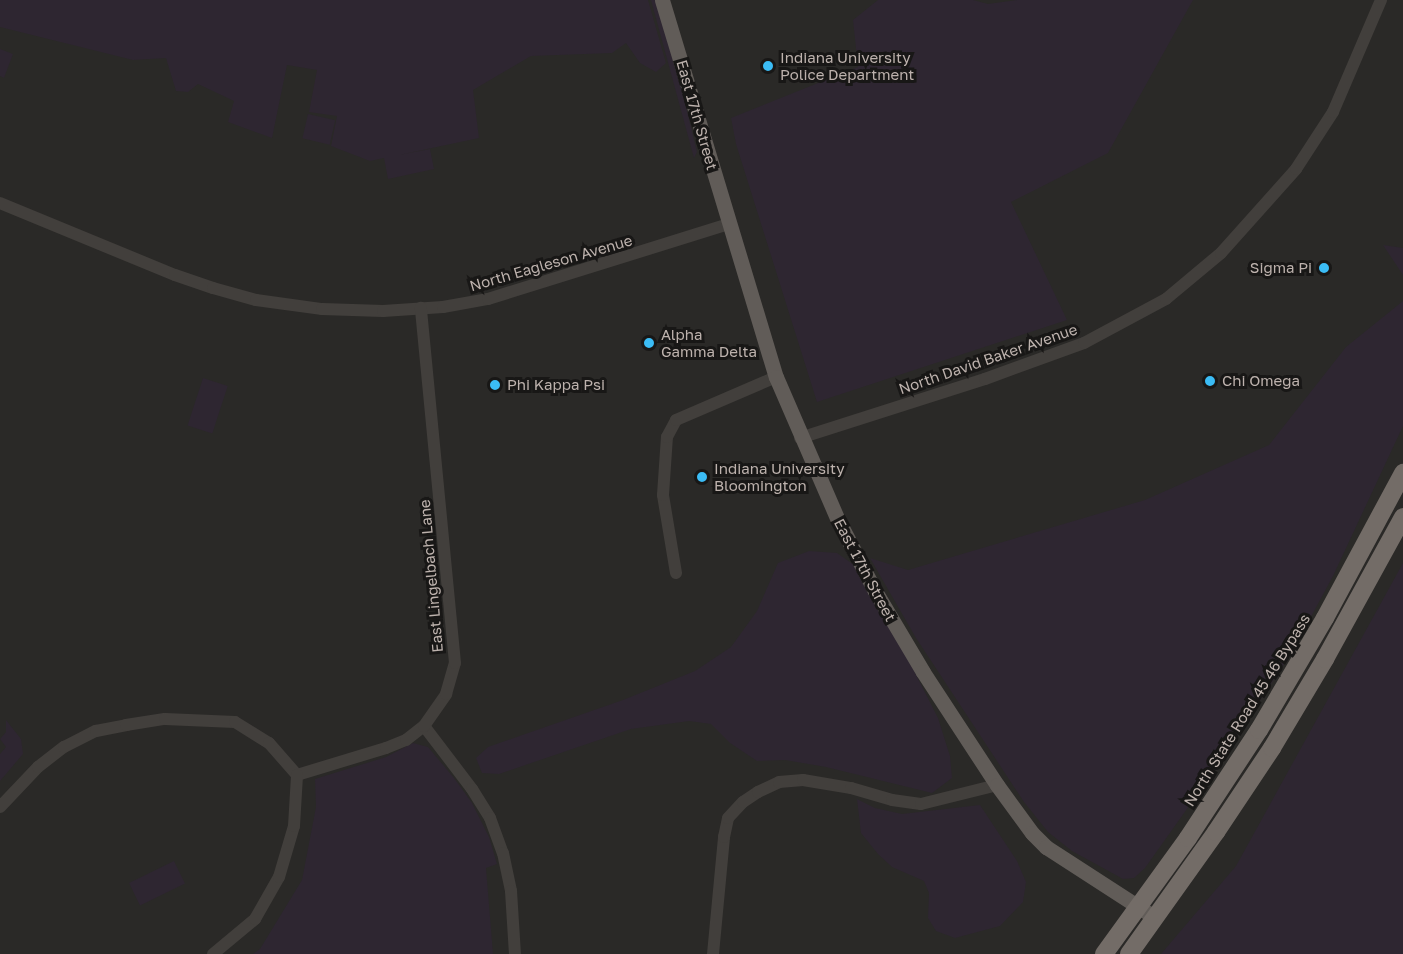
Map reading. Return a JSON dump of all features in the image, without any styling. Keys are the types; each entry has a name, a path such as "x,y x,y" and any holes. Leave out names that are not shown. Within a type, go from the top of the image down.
{"highway":[{"name":"North State Road 45 46 Bypass","path":"1104,954 1200,821 1282,693 1352,571 1403,473"},
{"path":"1129,954 1231,810 1290,718 1403,518"}],"main road":[{"name":"East 17th Street","path":"662,0 776,377 800,438 838,520 875,591 923,672 997,785 1046,847 1156,918"}],"street":[{"name":"North David Baker Avenue","path":"800,438 975,382 1084,343 1166,299 1221,253 1296,169 1333,112 1381,0"},
{"name":"North Eagleson Avenue","path":"0,203 188,281 256,300 341,310 421,308 488,299 729,224"},
{"name":"East Lingelbach Lane","path":"421,308 454,663 446,693 424,726"},
{"path":"676,573 663,495 667,436 676,420 776,377"},
{"path":"0,807 38,767 64,747 96,731 165,719 235,722 269,743 297,776 294,826 279,877 255,919 213,954"},
{"path":"297,776 386,748 406,740 424,726 472,789 490,818 503,853 511,891 514,954"},
{"path":"713,954 724,837 728,818 743,801 779,782 803,780 892,800 921,804 997,785"}],"shaded area":[{"name":"Indiana University Bloomington","path":"0,0 1403,0 1403,954 0,954"},
{"path":"0,0 648,0 666,63 656,72 640,63 626,43 612,53 531,56 473,90 479,138 399,155 430,149 434,169 388,179 384,158 370,161 331,146 337,116 309,112 317,70 287,65 272,138 228,122 234,101 198,84 188,92 176,91 166,58 133,60 0,27"},
{"path":"651,0 656,0 685,103 697,152 694,158"},
{"path":"878,0 973,0 988,4 1017,0 1193,0 1108,153 1011,202 1067,320 817,402 736,144 731,118 858,67 853,20"},
{"path":"0,49 13,54 4,78 0,76"},
{"path":"308,114 335,120 330,145 302,138"},
{"path":"1383,245 1403,248 1403,275"},
{"path":"1403,301 1403,426 1333,576 1293,650 1221,761 1145,868 1134,878 1123,879 1072,851 1048,832 1024,802 916,638 870,558 908,570 1145,500 1269,445 1346,347"},
{"path":"203,378 228,386 212,434 188,426"},
{"path":"809,551 837,553 857,567 938,718 950,756 952,778 932,793 826,767 785,760 757,761 730,743 711,724 689,721 631,729 499,774 482,773 476,758 488,747 623,700 695,671 731,647 757,611 778,563"},
{"path":"1403,563 1403,954 1161,954 1236,866"},
{"path":"6,720 21,739 23,754 0,781 0,754 6,747 0,739 6,732"},
{"path":"413,743 428,747 454,778 472,803 489,837 497,864 486,868 493,954 253,954 260,949 302,880 316,807 315,779 386,757"},
{"path":"857,799 875,808 902,814 980,805 1017,861 1026,882 1023,902 1000,926 955,938 936,931 928,918 929,893 924,881 892,867 878,854 861,833"},
{"path":"174,861 185,883 140,905 129,883"}],"place":[{"name":"Indiana University Police Department","path":"768,66"},
{"name":"Sigma Pi","path":"1324,268"},
{"name":"Alpha Gamma Delta","path":"649,343"},
{"name":"Chi Omega","path":"1210,381"},
{"name":"Phi Kappa Psi","path":"495,385"},
{"name":"Indiana University Bloomington","path":"702,477"}]}
